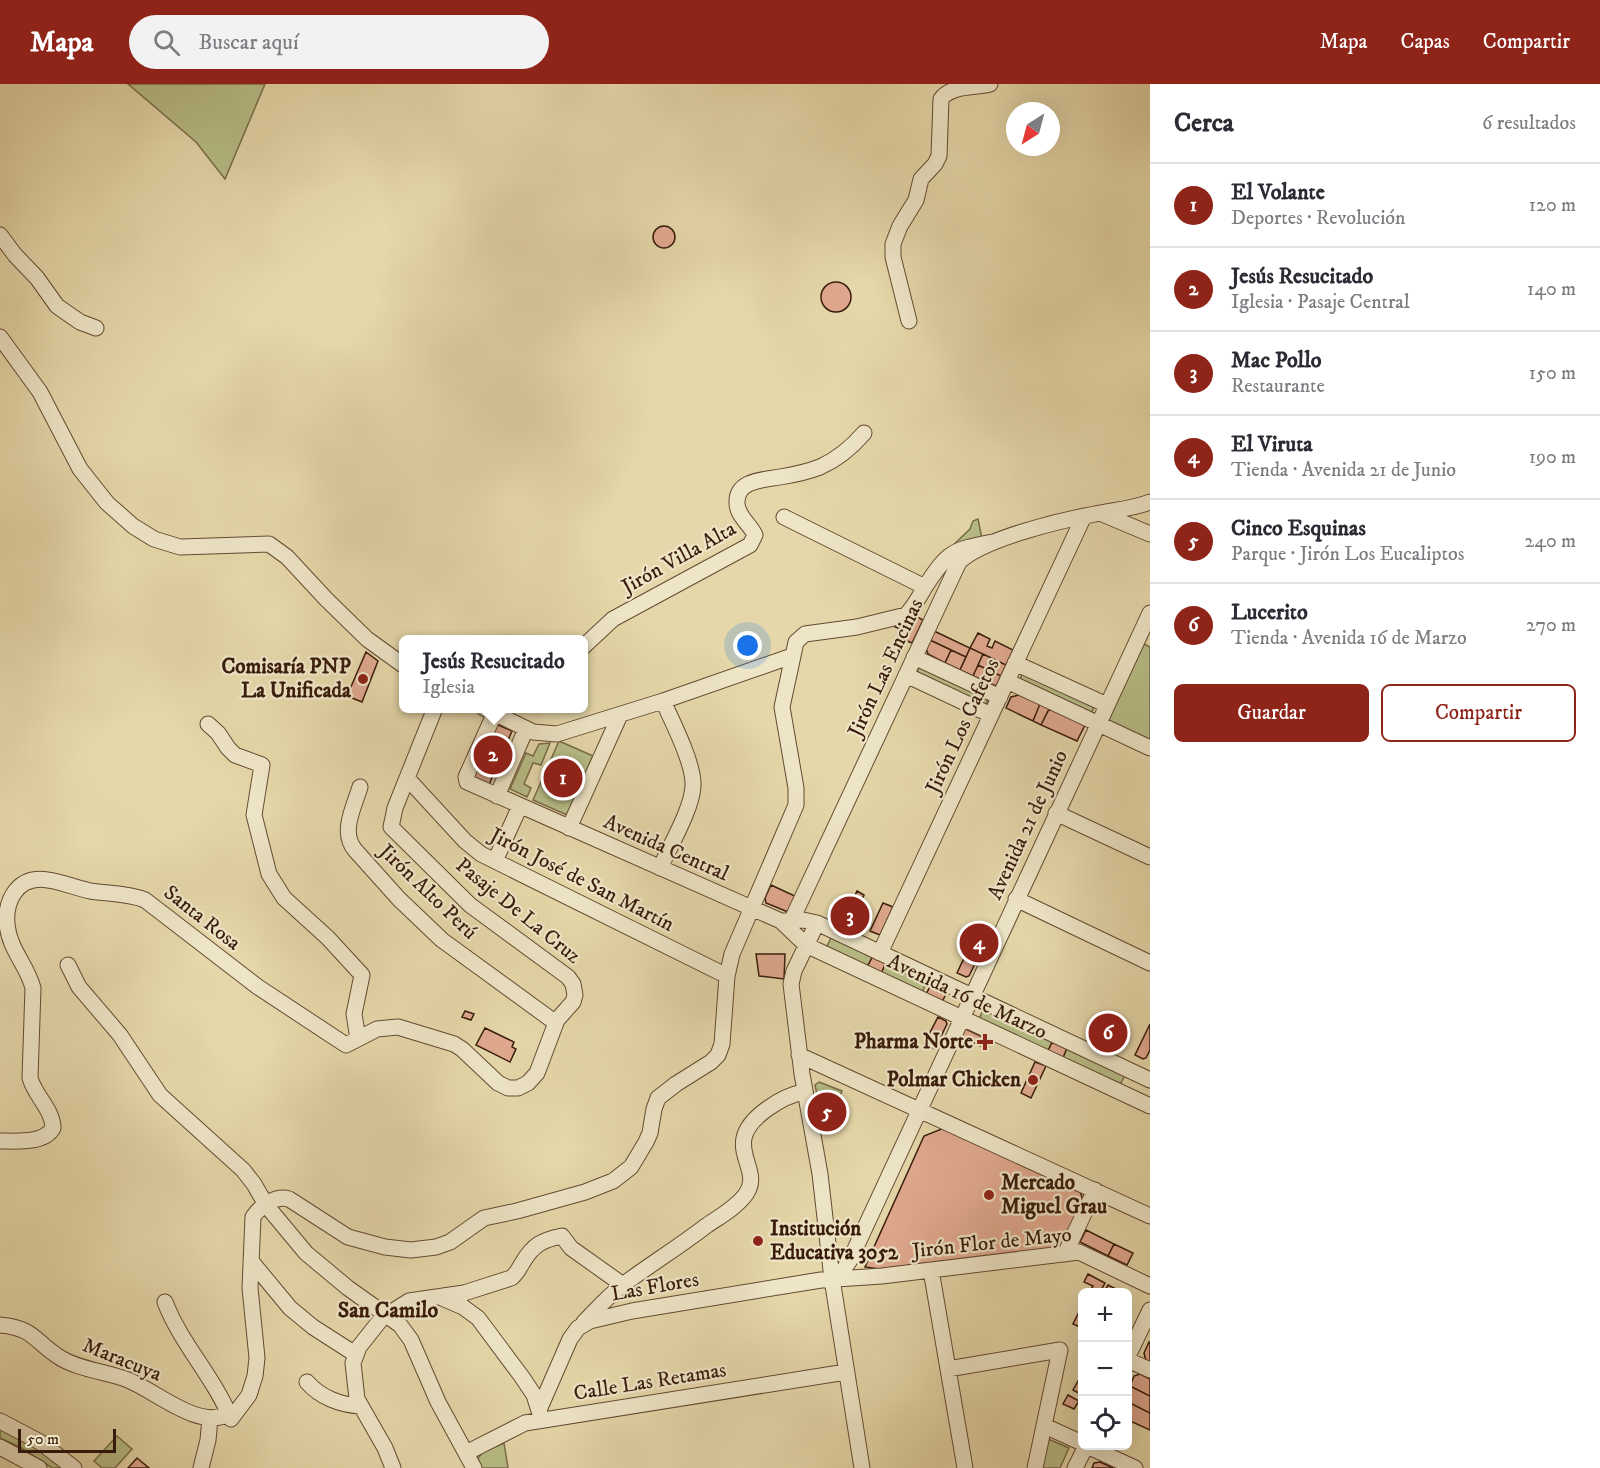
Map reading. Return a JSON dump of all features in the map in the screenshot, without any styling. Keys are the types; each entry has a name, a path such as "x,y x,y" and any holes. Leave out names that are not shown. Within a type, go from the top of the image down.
{"street":[{"path":"909,321 893,257 893,244 900,226 916,200 921,179 939,156 941,99 953,90 990,84"},
{"path":"0,235 37,278 57,306 80,322 96,328"},
{"path":"0,337 40,392 80,469 107,503 132,526 154,539 180,548 269,544 287,557 367,639 399,662"},
{"name":"Jirón Villa Alta","path":"588,642 613,619 750,545 755,535 739,512 737,505 738,494 744,486 754,481 808,471 828,463 852,446 864,433"},
{"name":"Jirón Las Encinas","path":"787,924 958,562 970,553 997,541 1084,516 1150,502"},
{"path":"1101,513 1150,534"},
{"name":"Jirón Los Cafetos","path":"880,953 1084,516"},
{"path":"784,517 925,587"},
{"path":"165,1302 171,1318 221,1396 231,1419 249,1395 255,1376 256,1358 250,1288 253,1217 266,1205 278,1198 286,1197 348,1237 385,1247 411,1250 436,1247 450,1242 484,1218 517,1211 613,1181 631,1167 650,1133 658,1098 711,1062 718,1055 722,1044 727,976 732,954 796,805 796,788 782,701 796,642 805,634 857,627 906,615 950,554 968,547 997,541"},
{"name":"Avenida 21 de Junio","path":"832,1279 842,1272 850,1260 1098,724 1145,637 1150,613"},
{"path":"497,713 540,734 557,734 663,701 792,656"},
{"path":"914,657 999,697"},
{"path":"1015,663 1107,705"},
{"path":"906,675 991,715"},
{"path":"1007,681 1150,748"},
{"path":"660,868 691,800 693,787 690,768 663,701"},
{"name":"Pasaje De La Cruz","path":"433,713 391,821 392,830 470,905 568,977 575,988 575,995 573,1002 556,1023"},
{"name":"Avenida Central","path":"491,713 466,777 468,783 787,924"},
{"path":"569,828 620,715"},
{"path":"208,724 218,733 231,752 262,765 254,815 273,881 290,904 328,938 362,975 354,1014 358,1039"},
{"path":"496,796 526,729"},
{"name":"Jirón José de San Martín","path":"407,778 470,846 495,861 727,976"},
{"name":"Jirón Alto Perú","path":"360,787 348,825 352,846 391,890 441,940 556,1023"},
{"path":"495,861 520,806"},
{"path":"1056,813 1150,856"},
{"name":"Santa Rosa","path":"0,1141 38,1139 47,1135 53,1128 51,1117 30,1078 33,988 29,975 11,943 7,927 7,911 11,899 18,888 33,878 145,900 244,978 310,1020 342,1044 346,1045 377,1029 393,1027 458,1046 498,1083 515,1089 528,1083 537,1073 556,1023"},
{"path":"1016,899 1150,963"},
{"path":"817,923 794,971 791,984 799,1056 820,1174 832,1279 862,1468"},
{"name":"Avenida 16 de Marzo","path":"787,924 817,923 971,997 1149,1076"},
{"name":"Avenida 16 de Marzo","path":"787,924 806,945 1143,1103"},
{"path":"68,965 79,987 120,1035 160,1095 243,1170 255,1184 266,1205 306,1253 348,1288 400,1325 411,1340 438,1402 474,1468"},
{"path":"799,1056 1150,1216"},
{"path":"1143,1103 1149,1076"},
{"path":"540,1415 570,1339 579,1328 623,1285 695,1235 745,1196 750,1182 743,1144 745,1131 753,1120 770,1107 791,1095 805,1092"},
{"path":"1065,1254 1095,1190"},
{"path":"393,1468 385,1448 360,1406 353,1363 355,1354 378,1323 388,1315 409,1301 464,1293 511,1278 537,1244 562,1236 571,1248 623,1285"},
{"name":"Jirón Flor de Mayo","path":"832,1279 931,1270 1079,1252 1150,1286"},
{"path":"251,1261 290,1308 313,1327 355,1354"},
{"path":"931,1270 965,1468"},
{"name":"Las Flores","path":"579,1328 590,1321 632,1311 832,1279"},
{"path":"437,1296 463,1306 478,1318 534,1395 540,1415"},
{"path":"1132,1349 1150,1310"},
{"name":"Maracuya","path":"0,1325 25,1330 64,1360 128,1380 180,1409 210,1418 222,1418 229,1414 231,1419"},
{"path":"948,1369 1060,1350 1035,1468"},
{"path":"1132,1360 1150,1370"},
{"name":"Calle Las Retamas","path":"466,1453 540,1415 846,1372"},
{"path":"307,1382 330,1399 360,1406"},
{"path":"201,1468 208,1440 210,1418"},
{"path":"0,1421 40,1442 74,1468"},
{"path":"1045,1426 1078,1442"},
{"path":"0,1447 39,1468"},
{"path":"1075,1468 1083,1450"},
{"path":"1096,1450 1135,1468"}],"green space":[{"path":"128,84 265,84 225,179 196,142"},
{"path":"978,519 982,539 948,550 970,529 973,521"},
{"path":"1142,643 1150,647 1150,742 1105,721"},
{"path":"919,667 987,699 987,703 985,705 917,672"},
{"path":"1025,673 1093,705 1093,710 1089,713 1021,682 1021,676"},
{"path":"559,741 593,756 567,815 533,800"},
{"path":"550,743 541,765 533,763 524,784 531,788 527,797 510,789 526,753 533,756 539,744"},
{"path":"832,936 927,981 922,993 826,948"},
{"path":"983,1010 1125,1075 1120,1085 979,1019"},
{"path":"819,1082 842,1091 825,1132 815,1085"},
{"path":"0,1429 38,1449 65,1468 52,1468 20,1447 0,1438"},
{"path":"117,1436 132,1449 115,1468 102,1468 94,1461"},
{"path":"1046,1438 1069,1448 1060,1468 1040,1468"},
{"path":"504,1443 508,1468 480,1468 478,1458 484,1451"}],"building":[{"path":"664,226 672,229 675,237 672,245 664,248 656,245 653,237 656,229"},
{"path":"836,282 842,283 850,291 850,303 842,311 836,312 830,311 822,303 821,297 822,291 830,283"},
{"path":"912,614 923,620 912,643 898,637 901,629 894,625"},
{"path":"934,631 970,648 966,657 930,640"},
{"path":"978,633 990,639 987,646 992,648 995,641 1013,650 1006,665 970,648"},
{"path":"930,640 951,650 945,663 928,654 926,648"},
{"path":"970,648 983,654 973,676 960,670"},
{"path":"951,650 966,657 960,670 945,663"},
{"name":"Comisaría PNP La Unificada","path":"366,652 378,661 362,702 347,696"},
{"path":"983,654 1006,665 1001,676 978,665"},
{"path":"978,665 1001,676 996,686 973,676"},
{"path":"1019,695 1040,704 1033,721 1006,708 1011,697"},
{"path":"1040,704 1049,709 1041,725 1033,721"},
{"path":"1049,709 1085,725 1077,741 1041,725"},
{"path":"496,724 512,731 489,785 473,778"},
{"path":"771,885 797,897 788,912 766,903 765,898"},
{"path":"857,891 864,895 851,922 844,919"},
{"path":"883,903 893,907 880,935 870,931"},
{"path":"976,933 987,939 969,976 966,977 957,973"},
{"path":"756,954 785,954 784,979 759,976"},
{"path":"873,956 886,962 881,974 867,967"},
{"path":"931,985 947,992 942,1002 926,994"},
{"path":"465,1011 474,1014 471,1020 462,1017"},
{"path":"938,1017 947,1024 935,1049 924,1044"},
{"path":"1150,1024 1150,1050 1143,1059 1135,1055"},
{"path":"485,1028 514,1042 512,1047 516,1049 510,1062 476,1045"},
{"path":"964,1028 991,1041 987,1049 960,1036"},
{"path":"1052,1042 1067,1048 1063,1058 1048,1051"},
{"name":"Polmar Chicken","path":"1035,1062 1046,1066 1031,1098 1021,1093"},
{"name":"Mercado Miguel Grau","path":"944,1128 1080,1191 1083,1200 1061,1247 879,1269 865,1267 924,1136"},
{"path":"1086,1230 1114,1244 1108,1256 1080,1242"},
{"path":"1114,1244 1133,1253 1127,1265 1108,1256"},
{"path":"1088,1274 1105,1283 1102,1288 1092,1288 1093,1286 1084,1282"},
{"path":"1078,1314 1078,1326 1073,1324"},
{"path":"1149,1342 1150,1362 1146,1361 1144,1353"},
{"path":"1140,1374 1150,1379 1150,1396 1132,1387 1134,1376"},
{"path":"1078,1381 1078,1393 1073,1390"},
{"path":"1132,1387 1150,1396 1150,1413 1132,1404"},
{"path":"1068,1395 1078,1400 1074,1409 1063,1404"},
{"path":"1132,1404 1150,1413 1150,1430 1132,1422"},
{"path":"137,1458 149,1468 128,1468"},
{"path":"1100,1462 1113,1468 1092,1468 1094,1463"}],"place":[{"name":"Comisaría PNP La Unificada","path":"363,679"},
{"name":"Jesús Resucitado","path":"493,755"},
{"name":"El Volante","path":"563,778"},
{"name":"Mac Pollo","path":"850,916"},
{"name":"El Viruta","path":"979,943"},
{"name":"Lucerito","path":"1108,1033"},
{"name":"Pharma Norte","path":"985,1042"},
{"name":"Polmar Chicken","path":"1033,1080"},
{"name":"Cinco Esquinas","path":"827,1112"},
{"name":"Mercado Miguel Grau","path":"989,1195"},
{"name":"Institución Educativa 3052","path":"758,1241"}],"district":[{"name":"San Camilo","path":"388,1310"}]}
